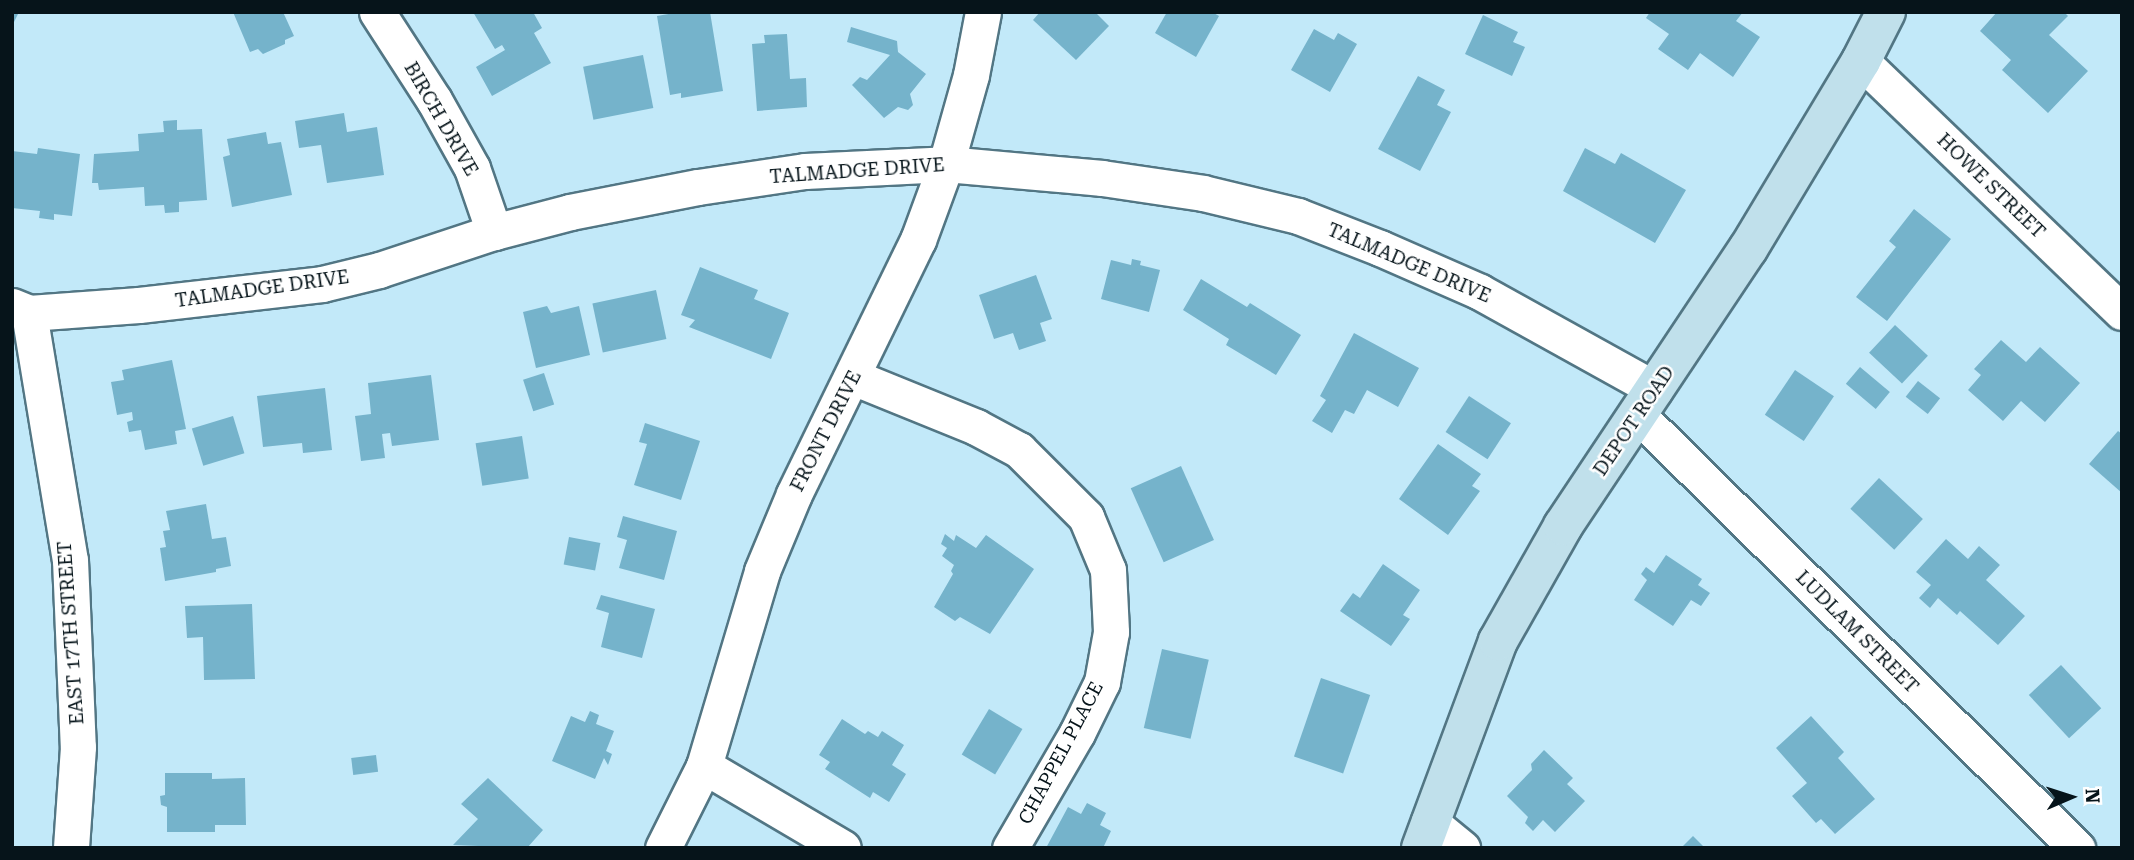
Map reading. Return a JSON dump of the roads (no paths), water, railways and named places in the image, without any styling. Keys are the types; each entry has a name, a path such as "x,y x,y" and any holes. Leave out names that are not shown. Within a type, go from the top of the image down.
{"street":[{"name":"BIRCH DRIVE","path":"377,12 434,100 472,168 494,232"},
{"name":"FRONT DRIVE","path":"663,848 704,766 762,571 794,495 918,240 946,164 971,75 983,12"},
{"name":"DEPOT ROAD","path":"1425,834 1499,641 1563,526 1748,249 1861,61 1886,12"},
{"name":"HOWE STREET","path":"1861,61 2122,312"},
{"name":"TALMADGE DRIVE","path":"20,309 139,304 322,284 379,270 494,232 621,202 805,171 946,164 1115,180 1203,193 1298,216 1480,292 1646,402"},
{"name":"EAST 17TH STREET","path":"20,309 70,560 78,747 71,848"},
{"name":"CHAPPEL PLACE","path":"853,377 976,427 1019,450 1086,517 1108,570 1111,632 1102,682 1010,848"},
{"name":"LUDLAM STREET","path":"1646,402 2077,848"},
{"path":"704,766 843,848"},
{"path":"1425,834 1462,848"}]}
